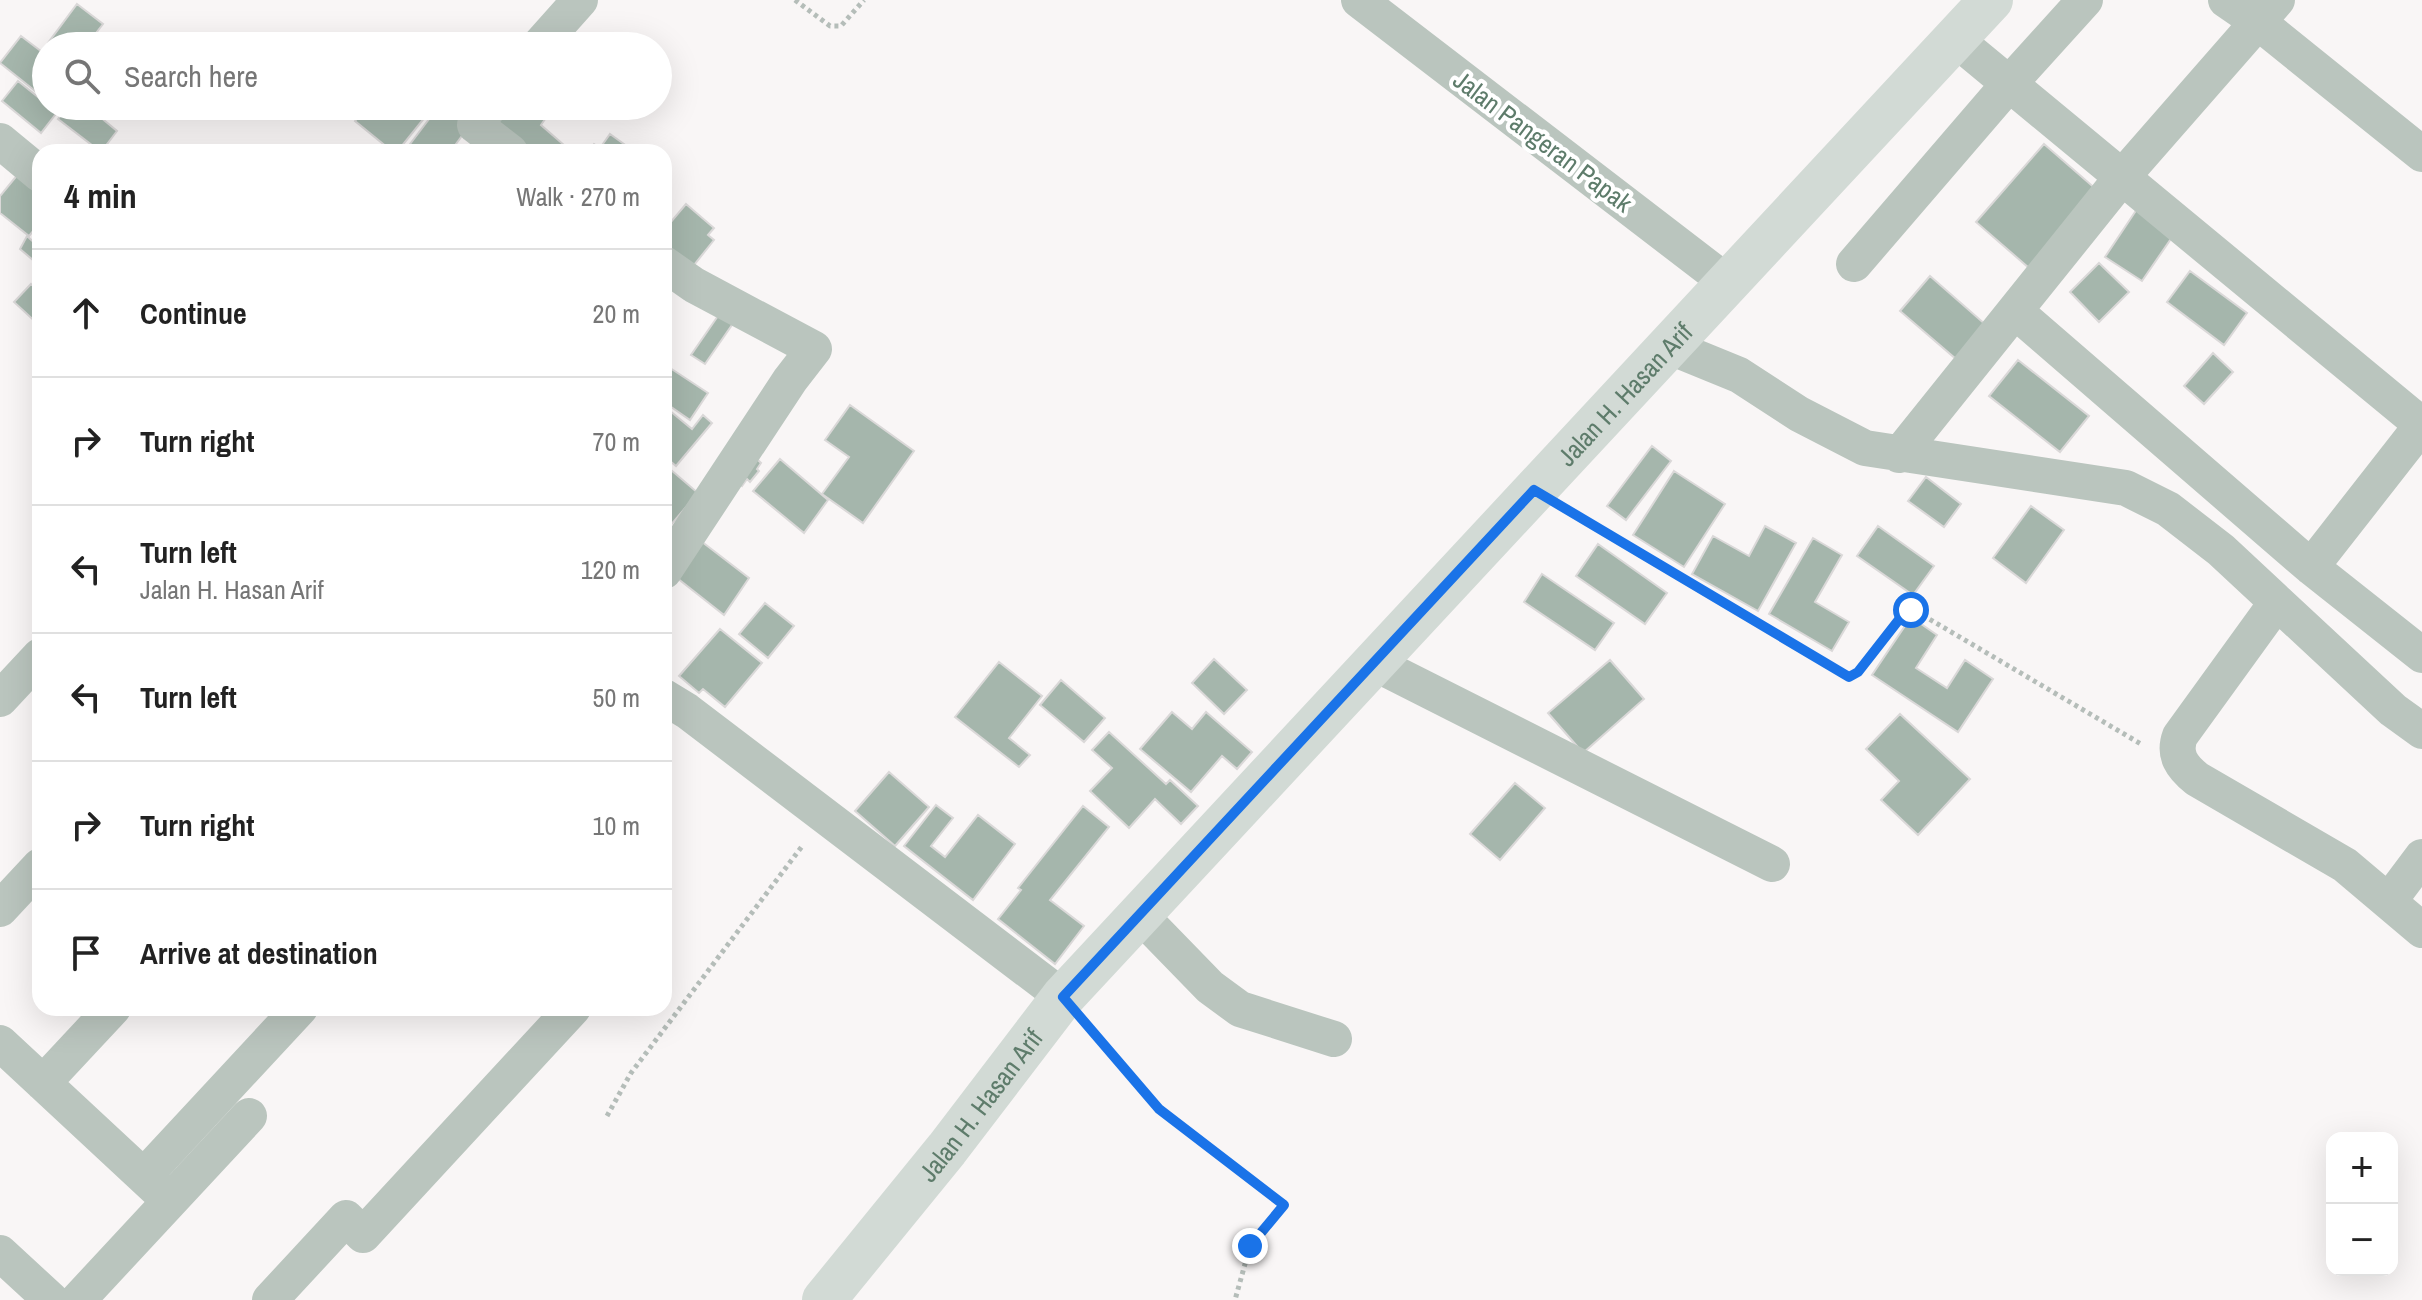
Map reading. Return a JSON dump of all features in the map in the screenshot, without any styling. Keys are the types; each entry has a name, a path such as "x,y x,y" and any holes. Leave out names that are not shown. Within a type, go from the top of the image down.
{"main road":[{"name":"Jalan H. Hasan Arif","path":"824,1300 947,1149 1063,997 1991,0"}],"street":[{"path":"551,32 580,0"},
{"name":"Jalan Pangeran Papak","path":"1359,0 1728,283"},
{"path":"1854,264 2085,0"},
{"path":"2226,0 2267,11 2422,154"},
{"path":"1899,455 2123,176 2267,11"},
{"path":"1955,39 2422,425 2311,567"},
{"path":"479,120 475,125 500,144"},
{"path":"0,141 32,167"},
{"path":"672,270 694,285 814,349 790,380 672,559"},
{"path":"2016,312 2311,567 2422,655"},
{"path":"1668,346 1739,375 1799,414 1865,448 2088,480 2126,488 2168,509 2221,550 2393,710 2422,731"},
{"path":"2277,602 2180,736 2177,752 2187,770 2197,779 2345,865 2422,930"},
{"path":"1374,663 1772,864"},
{"path":"0,699 32,665"},
{"path":"672,702 1063,997"},
{"path":"2389,901 2422,857"},
{"path":"0,909 32,875"},
{"path":"1139,914 1210,987 1240,1009 1334,1039"},
{"path":"43,1083 106,1016"},
{"path":"144,1176 293,1016"},
{"path":"270,1300 346,1218 363,1235 566,1016"},
{"path":"0,1043 170,1201"},
{"path":"78,1300 249,1116"},
{"path":"0,1253 37,1296"}],"path":[{"path":"795,0 830,26 841,26 864,0"},
{"path":"1534,490 1843,675 1849,677 1858,672 1901,617 1914,610 2187,770"},
{"path":"607,1116 631,1073 826,816"},
{"path":"1063,997 1159,1109 1284,1205 1250,1246 1235,1300"}],"building":[{"path":"77,4 103,24 97,32 56,32"},
{"path":"21,36 32,44 32,88 0,63"},
{"path":"18,81 32,92 32,120 51,120 41,133 2,101"},
{"path":"59,120 104,120 117,131 107,144 91,144"},
{"path":"423,120 403,144 383,144 355,121"},
{"path":"428,120 473,121 456,144 410,144"},
{"path":"486,120 544,120 541,125 563,144 504,144 481,127"},
{"path":"610,134 624,144 603,144"},
{"path":"2044,144 2097,190 2029,268 1976,222"},
{"path":"19,173 32,183 32,232 29,236 0,213 0,196"},
{"path":"686,204 714,228 708,235 714,240 690,270 672,255 672,221"},
{"path":"2139,206 2177,230 2142,281 2105,257"},
{"path":"27,236 32,241 32,259 20,249"},
{"path":"2099,263 2129,292 2099,322 2070,292"},
{"path":"2190,271 2247,313 2224,345 2167,302"},
{"path":"1930,276 1986,325 1956,359 1900,311"},
{"path":"31,284 32,285 32,319 14,302"},
{"path":"720,313 734,322 705,364 691,355"},
{"path":"2213,353 2233,372 2204,404 2184,386"},
{"path":"2018,360 2089,416 2060,452 1989,396"},
{"path":"672,369 708,393 690,420 672,408"},
{"path":"850,405 914,451 863,523 822,494 849,457 825,440"},
{"path":"672,413 692,429 703,415 712,423 676,466 672,463"},
{"path":"1652,446 1671,461 1626,520 1607,506"},
{"path":"757,459 761,463 757,469 759,471 742,486 737,482"},
{"path":"780,459 828,500 804,533 753,491"},
{"path":"672,471 698,493 672,524"},
{"path":"1674,471 1725,504 1684,567 1633,535"},
{"path":"1926,477 1961,504 1944,527 1908,501"},
{"path":"2031,506 2064,530 2026,583 1993,558"},
{"path":"1765,526 1796,543 1758,611 1692,574 1713,536 1749,556"},
{"path":"1878,526 1934,566 1913,595 1857,556"},
{"path":"697,538 749,578 724,615 677,578"},
{"path":"1813,538 1842,555 1815,602 1849,622 1832,651 1769,614"},
{"path":"1598,544 1667,593 1645,624 1576,576"},
{"path":"1542,574 1614,623 1595,650 1524,602"},
{"path":"765,603 794,626 768,658 739,634"},
{"path":"1911,617 1937,635 1916,668 1947,688 1965,660 1993,679 1958,732 1872,675"},
{"path":"720,629 762,663 725,707 703,689 699,693 679,676"},
{"path":"1214,659 1247,690 1224,714 1192,683"},
{"path":"1610,660 1644,699 1583,753 1548,713"},
{"path":"999,662 1042,696 1009,738 1030,755 1019,767 955,717"},
{"path":"1061,680 1105,718 1084,742 1040,705"},
{"path":"1172,712 1192,729 1206,712 1252,752 1237,769 1222,756 1191,792 1140,749"},
{"path":"1900,714 1970,779 1918,835 1881,800 1899,781 1866,749"},
{"path":"1109,732 1166,784 1170,780 1198,806 1181,824 1155,799 1129,828 1090,791 1112,768 1092,750"},
{"path":"889,772 929,807 895,846 855,811"},
{"path":"1515,783 1545,808 1500,860 1470,834"},
{"path":"936,805 953,818 931,846 945,857 978,815 1015,844 973,900 904,846"},
{"path":"1083,806 1109,827 1050,900 1084,926 1055,964 998,919 1021,890 1018,888"}],"route":[{"path":"1250,1246 1284,1205 1159,1109 1063,997 1534,490 1849,677 1858,672 1901,617 1911,610"}]}
